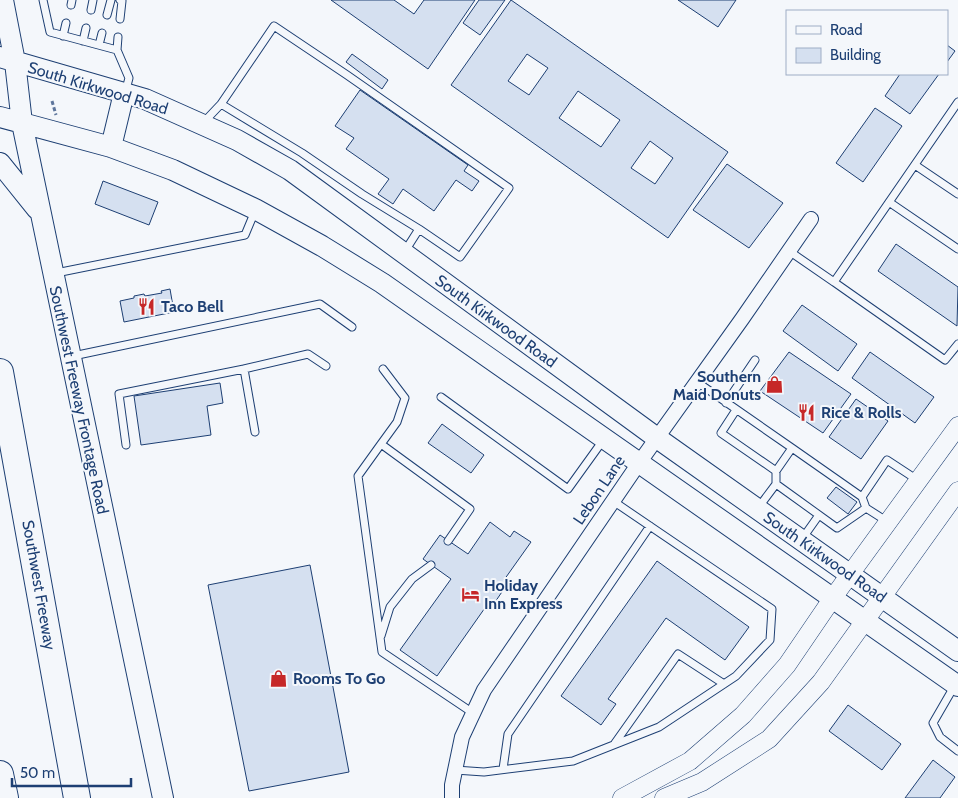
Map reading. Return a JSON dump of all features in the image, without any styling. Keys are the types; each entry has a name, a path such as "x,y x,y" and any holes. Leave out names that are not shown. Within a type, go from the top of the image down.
{"highway":[{"name":"Southwest Freeway","path":"0,372 76,798"},
{"path":"0,774 5,798"}],"main road":[{"name":"Southwest Freeway Frontage Road","path":"2,0 8,59 162,798"},
{"name":"South Kirkwood Road","path":"8,59 154,102 238,140 290,170 657,438 958,651"},
{"path":"111,148 124,93"},
{"name":"South Kirkwood Road","path":"0,117 111,148 173,170 255,209 322,246 382,284 957,686"},
{"path":"0,164 40,213"}],"street":[{"name":"Lebon Lane","path":"452,798 455,770 462,737 484,690 639,463 811,219"},
{"path":"622,798 690,761 743,716 786,665 958,426"},
{"path":"664,798 702,782 769,738 820,682 958,491"}],"lane":[{"path":"43,0 50,32 117,50"},
{"path":"91,10 93,0"},
{"path":"107,15 111,0"},
{"path":"120,19 122,0"},
{"path":"63,36 66,23"},
{"path":"202,124 221,104 274,26 509,188 460,258 302,153 221,104"},
{"path":"83,41 86,28"},
{"path":"99,46 102,33"},
{"path":"118,37 117,50 129,78 124,93"},
{"path":"834,282 958,102"},
{"path":"915,165 958,194"},
{"path":"889,202 958,249"},
{"path":"53,274 245,235 255,209"},
{"path":"403,253 419,229"},
{"path":"789,251 945,360 958,344"},
{"path":"70,357 320,304 352,327"},
{"path":"126,445 119,394 308,354 326,366"},
{"path":"726,403 754,360"},
{"path":"244,369 255,432"},
{"path":"383,369 405,398 397,422 358,476 382,652 473,713"},
{"path":"697,382 862,497 866,508 888,523"},
{"path":"441,397 568,489 604,439"},
{"path":"736,410 721,433 776,471"},
{"path":"381,444 470,508 448,541"},
{"path":"757,509 776,484 776,471 792,448"},
{"path":"862,497 887,460 919,481"},
{"path":"776,484 837,528 866,508"},
{"path":"455,770 484,772 573,760 659,727 736,676 770,640 772,609 613,501"},
{"path":"801,540 820,515"},
{"path":"503,769 508,734 650,526"},
{"path":"380,639 390,607 412,579 431,565"},
{"path":"615,744 678,654 724,684"},
{"path":"957,686 933,723 940,737 958,751"}],"building":[{"path":"331,0 394,0 414,14 424,0 475,0 428,69"},
{"path":"479,0 505,0 480,35 463,23"},
{"path":"511,0 728,152 668,238 451,85","holes":["527,54 548,68 529,95 508,81","578,91 620,120 601,147 559,118","650,141 673,158 655,184 631,168"]},
{"path":"678,0 736,0 718,27"},
{"path":"948,46 955,51 948,61"},
{"path":"352,54 388,80 382,89 346,62"},
{"path":"899,75 938,75 910,114 885,96"},
{"path":"360,90 468,165 464,171 479,181 472,191 456,180 434,211 403,189 393,204 378,194 389,179 346,149 354,138 335,126"},
{"path":"875,108 902,126 863,182 836,163"},
{"path":"727,164 783,203 749,248 693,210"},
{"path":"103,181 158,202 149,225 95,204"},
{"path":"896,244 958,287 957,326 878,271"},
{"name":"Taco Bell","path":"170,289 174,312 124,322 120,301 144,294 145,296 162,293 161,291"},
{"path":"802,305 857,344 838,371 783,331"},
{"path":"789,352 851,394 823,433 760,391"},
{"path":"870,352 934,397 915,423 852,378"},
{"path":"220,383 223,403 207,406 211,435 141,445 134,396"},
{"path":"856,399 888,421 861,459 829,437"},
{"path":"442,424 484,455 471,473 428,443"},
{"path":"836,487 857,502 848,514 827,498"},
{"name":"Holiday Inn Express","path":"490,522 510,537 514,531 531,542 504,580 508,583 491,608 487,605 437,676 400,650 451,579 423,559 440,535 468,554"},
{"path":"657,561 749,627 725,660 666,618 608,699 616,704 601,725 561,696"},
{"name":"Rooms To Go","path":"310,565 349,772 249,791 208,585"},
{"path":"848,705 901,744 882,770 829,731"},
{"path":"933,760 955,777 940,798 905,798"}],"place":[{"name":"Taco Bell","path":"147,306"},
{"name":"Southern Maid Donuts","path":"775,385"},
{"name":"Rice & Rolls","path":"807,412"},
{"name":"Holiday Inn Express","path":"470,594"},
{"name":"Rooms To Go","path":"279,678"}]}
